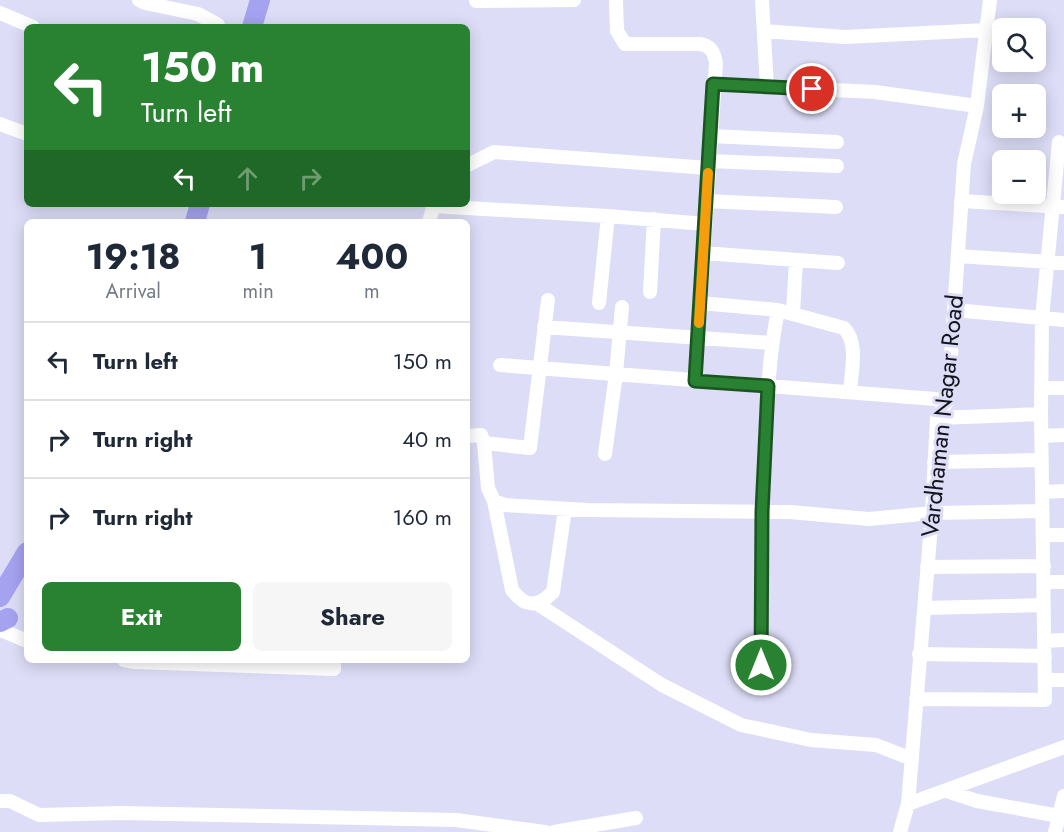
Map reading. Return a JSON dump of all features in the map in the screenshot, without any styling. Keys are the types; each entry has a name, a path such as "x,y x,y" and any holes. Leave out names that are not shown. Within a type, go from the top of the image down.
{"highway":[{"path":"253,24 260,0"},
{"path":"0,597 24,557"}],"street":[{"path":"139,0 198,14 216,24"},
{"path":"476,1 574,0"},
{"path":"616,0 617,31 625,44 706,45 714,55 716,63 695,381"},
{"path":"762,0 766,87"},
{"name":"Vardhaman Nagar Road","path":"900,832 908,804 932,513 937,418 948,400 964,164 977,106 990,0"},
{"path":"0,14 25,24"},
{"path":"764,31 845,38 986,30"},
{"path":"713,84 875,92 977,106"},
{"path":"0,124 24,133"},
{"path":"710,136 837,142"},
{"path":"916,699 1045,700 1041,460 1042,318 1046,261 1058,207 1059,142"},
{"path":"470,164 494,152 708,164 837,166"},
{"path":"706,201 836,207"},
{"path":"961,201 1058,207"},
{"path":"465,207 705,224"},
{"path":"599,303 608,216"},
{"path":"650,292 654,219"},
{"path":"703,253 838,263"},
{"path":"958,256 1064,263"},
{"path":"793,313 796,261"},
{"path":"484,442 530,448 548,300"},
{"path":"700,303 778,310 839,325 848,332 852,345 850,392"},
{"path":"604,454 616,374 622,307"},
{"path":"761,686 762,512 771,343 778,310"},
{"path":"954,310 1064,320"},
{"path":"544,327 771,343"},
{"path":"500,365 948,400"},
{"path":"1041,388 1064,388"},
{"path":"937,418 1041,414"},
{"path":"470,436 481,435 484,442 488,488 494,501 512,590 519,599 527,603 545,600 553,592 565,509"},
{"path":"1041,436 1064,435"},
{"path":"934,462 1041,460"},
{"path":"1042,492 1064,491"},
{"path":"494,501 505,505 565,509 762,512 869,519 932,513 1042,511"},
{"path":"1043,535 1064,535"},
{"path":"927,567 1044,566"},
{"path":"1044,582 1064,582"},
{"path":"536,603 662,685 741,725 810,740 876,745 912,759"},
{"path":"924,608 1044,605"},
{"path":"3,623 24,639"},
{"path":"1045,640 1064,640"},
{"path":"920,654 1045,656"},
{"path":"194,663 334,669 334,663"},
{"path":"1045,680 1064,680"},
{"path":"908,804 1064,747"},
{"path":"946,791 977,801 1059,816"},
{"path":"1055,832 1064,796"},
{"path":"0,801 10,801 39,815 122,813 423,826 456,820 545,832"},
{"path":"554,832 636,818"}],"slow traffic":[{"path":"699,323 708,173"}],"route":[{"path":"761,665 762,512 768,386 695,381 713,84 812,89"}]}
